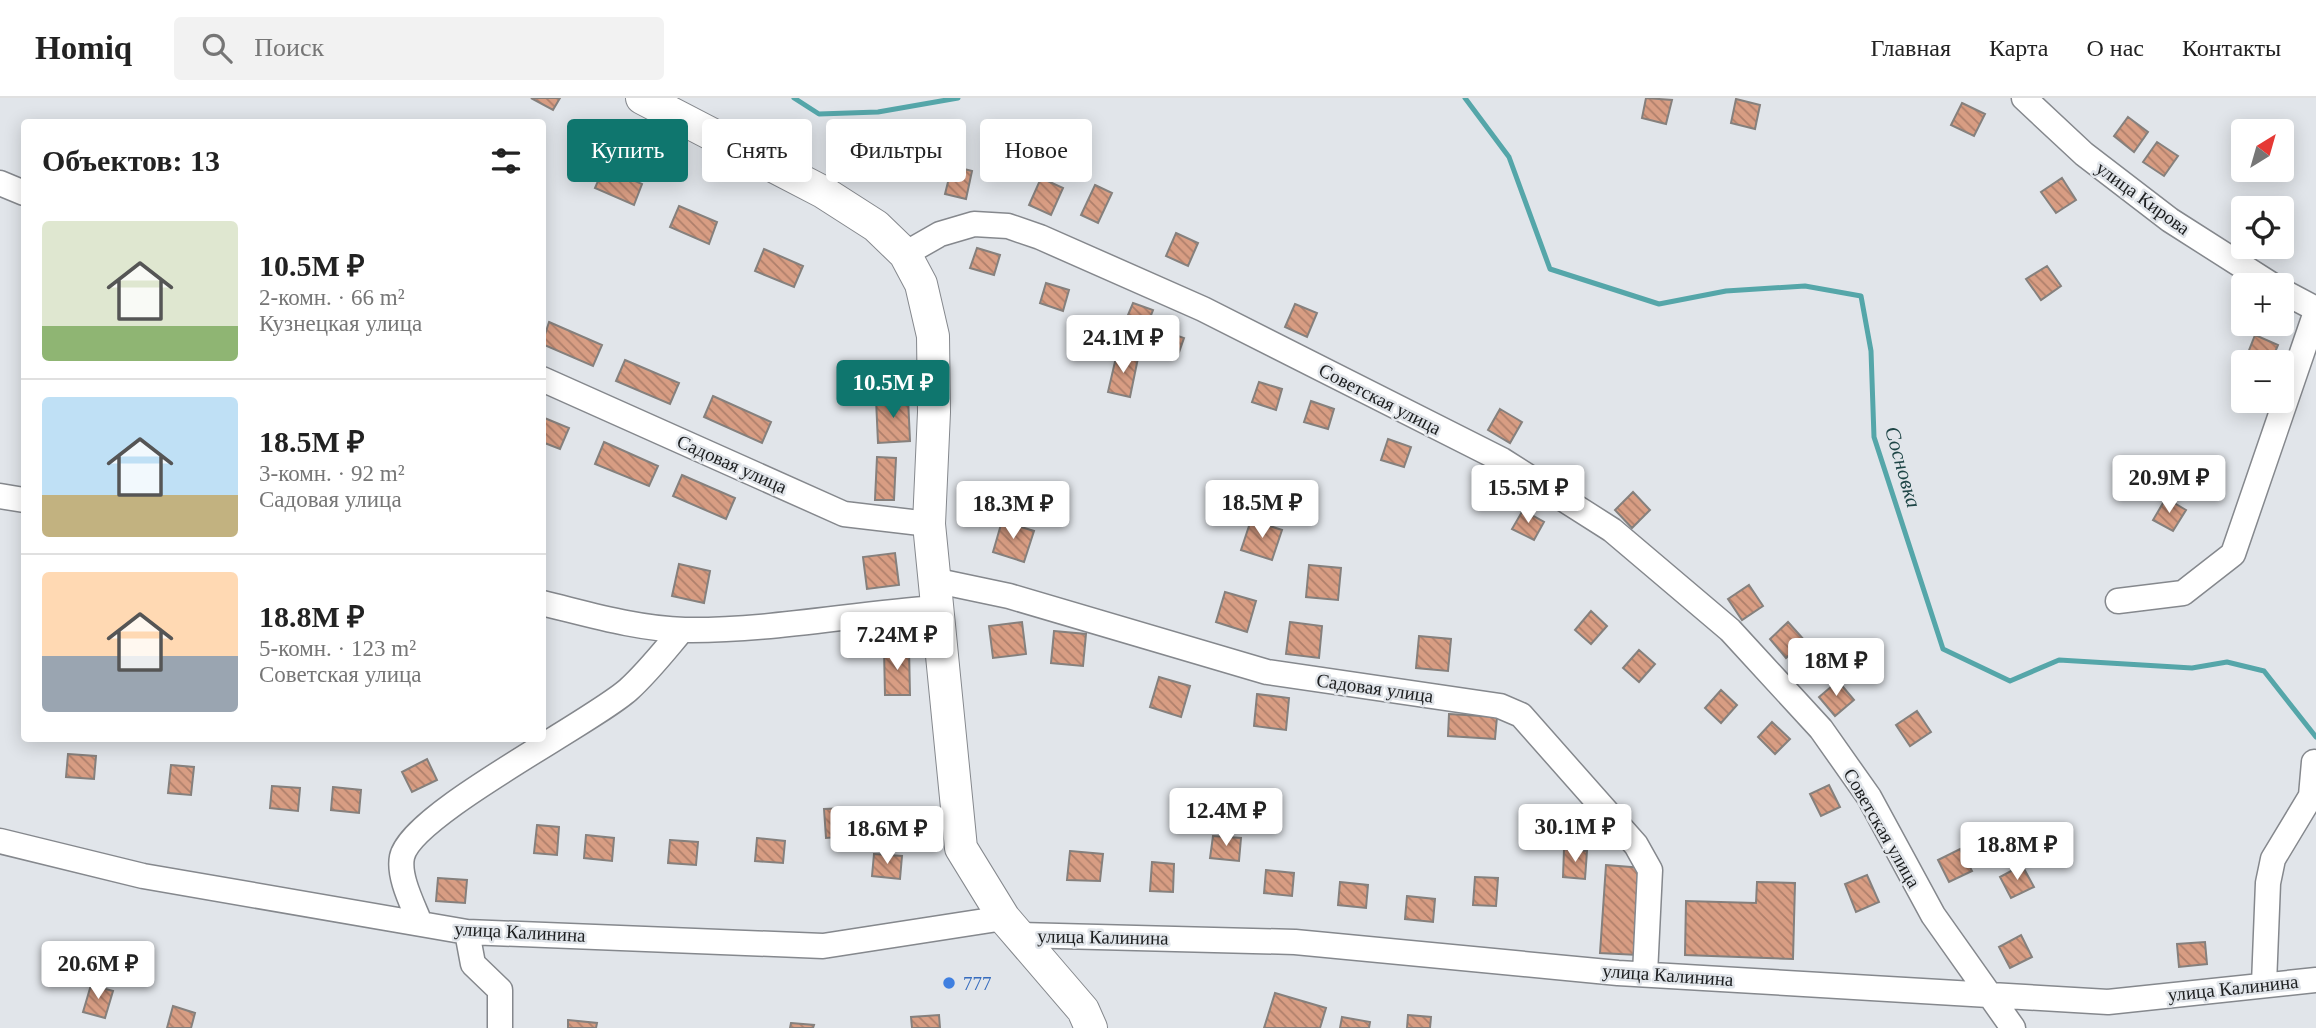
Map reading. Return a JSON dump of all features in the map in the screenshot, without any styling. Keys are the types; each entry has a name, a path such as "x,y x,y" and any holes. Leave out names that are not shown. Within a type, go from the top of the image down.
{"main road":[{"path":"642,98 823,192 876,226 905,254 921,284 933,336 934,412 929,524 961,848 1012,927 1083,1010 1091,1028"}],"street":[{"name":"улица Кирова","path":"2024,98 2084,154 2171,220 2253,273"},
{"path":"0,183 21,191"},
{"name":"Советская улица","path":"905,254 940,234 974,223 1008,226 1040,237 1203,309 1502,460 1612,530 1730,630 1821,729 1869,797 1933,915 2013,1028"},
{"path":"2119,601 2183,593 2233,554 2316,311 2294,298"},
{"name":"Садовая улица","path":"546,381 844,514 929,524"},
{"path":"0,496 21,500"},
{"name":"Садовая улица","path":"546,604 617,621 682,630 769,627 864,613 935,594 1009,596 1267,672 1500,706 1521,715 1636,845 1650,870 1645,974"},
{"path":"420,923 405,882 402,857 416,832 527,753 578,727 628,690 682,630"},
{"path":"2264,984 2268,883 2273,859 2311,796 2314,762"},
{"name":"улица Калинина","path":"0,841 143,876 467,932 823,946 1012,927 1295,942 1645,974 2108,1002 2316,980"},
{"path":"467,932 473,964 500,990 500,1028"}],"building":[{"path":"531,98 560,98 553,110"},
{"path":"1646,98 1672,100 1666,124 1642,118"},
{"path":"1736,99 1760,105 1755,129 1731,123"},
{"path":"1962,103 1985,114 1974,136 1951,125"},
{"path":"2128,117 2148,132 2134,152 2114,136"},
{"path":"2157,142 2178,156 2164,176 2143,162"},
{"path":"966,170 972,171 966,199 945,194 948,182 966,182"},
{"path":"2062,178 2076,200 2056,213 2041,192"},
{"path":"598,182 642,184 634,205 595,188"},
{"path":"1039,182 1050,182 1063,188 1051,215 1029,205"},
{"path":"1095,185 1112,193 1098,223 1081,215"},
{"path":"679,206 717,222 709,244 670,227"},
{"path":"1176,233 1198,243 1188,266 1166,256"},
{"path":"977,248 1000,255 994,275 970,268"},
{"path":"764,249 803,266 794,287 755,271"},
{"path":"2047,266 2061,286 2041,300 2026,279"},
{"path":"1046,283 1069,290 1063,311 1040,303"},
{"path":"1133,303 1153,310 1139,346 1118,339"},
{"path":"1295,304 1317,313 1307,337 1285,327"},
{"path":"549,322 602,345 593,366 546,346"},
{"path":"1161,330 1184,338 1177,358 1154,351"},
{"path":"2255,336 2278,345 2276,350 2249,350"},
{"path":"1117,353 1138,358 1130,397 1108,392"},
{"path":"625,360 679,383 670,404 616,381"},
{"path":"1259,382 1282,389 1276,410 1252,402"},
{"path":"713,396 771,422 762,443 704,417"},
{"path":"908,398 910,441 878,443 876,399"},
{"path":"1311,401 1334,409 1328,429 1304,422"},
{"path":"1500,409 1522,422 1510,443 1488,430"},
{"path":"546,419 569,428 560,449 546,444"},
{"path":"1388,439 1411,447 1404,467 1381,460"},
{"path":"604,442 658,466 649,486 595,464"},
{"path":"877,457 896,458 894,500 875,500"},
{"path":"682,475 735,498 726,519 673,496"},
{"path":"1633,492 1650,510 1632,528 1615,510"},
{"path":"2166,498 2186,510 2173,531 2153,520"},
{"path":"1523,510 1544,522 1534,540 1512,529"},
{"path":"1251,520 1282,530 1272,560 1241,550"},
{"path":"1002,521 1034,531 1024,562 993,552"},
{"path":"895,553 899,585 867,589 863,557"},
{"path":"679,564 710,571 704,603 672,596"},
{"path":"1309,565 1341,568 1338,600 1306,597"},
{"path":"1749,585 1763,606 1742,620 1728,599"},
{"path":"1225,592 1256,601 1247,632 1216,622"},
{"path":"1591,611 1607,626 1591,644 1575,630"},
{"path":"1022,622 1026,654 993,658 989,626"},
{"path":"1290,622 1322,626 1319,658 1286,654"},
{"path":"1788,622 1805,641 1786,658 1770,639"},
{"path":"1054,631 1086,634 1083,666 1051,663"},
{"path":"1419,636 1451,639 1448,671 1416,668"},
{"path":"909,648 910,695 885,695 884,649"},
{"path":"1639,650 1655,664 1639,682 1623,668"},
{"path":"1159,677 1190,686 1181,717 1150,707"},
{"path":"1838,681 1854,700 1835,716 1819,697"},
{"path":"1721,690 1737,705 1721,723 1705,708"},
{"path":"1257,694 1289,698 1286,730 1254,726"},
{"path":"1917,711 1931,732 1910,746 1896,725"},
{"path":"1449,714 1497,717 1495,739 1448,736"},
{"path":"1772,722 1790,739 1775,754 1758,737"},
{"path":"68,754 96,756 94,779 66,777"},
{"path":"427,759 437,780 412,792 402,772"},
{"path":"171,765 194,767 191,795 168,793"},
{"path":"1829,785 1840,807 1821,816 1810,794"},
{"path":"272,786 300,788 298,811 270,808"},
{"path":"333,787 361,790 359,813 331,810"},
{"path":"847,808 849,836 826,838 824,809"},
{"path":"537,825 559,827 557,855 534,853"},
{"path":"586,835 614,838 612,861 584,858"},
{"path":"1213,836 1241,838 1239,861 1210,858"},
{"path":"757,838 785,841 783,863 755,861"},
{"path":"670,840 698,842 696,865 668,863"},
{"path":"1564,849 1587,851 1585,879 1563,877"},
{"path":"1960,849 1972,871 1949,882 1938,860"},
{"path":"1070,851 1103,854 1100,881 1067,880"},
{"path":"874,854 902,856 900,879 872,876"},
{"path":"1152,862 1174,864 1173,892 1150,891"},
{"path":"1606,865 1643,868 1638,955 1600,953"},
{"path":"2022,865 2034,887 2011,898 2000,877"},
{"path":"1266,870 1294,873 1292,896 1264,893"},
{"path":"1867,875 1879,902 1856,912 1845,884"},
{"path":"1475,877 1498,878 1496,906 1473,905"},
{"path":"438,878 467,880 465,903 436,901"},
{"path":"1340,882 1368,885 1366,908 1338,905"},
{"path":"1757,882 1795,883 1793,959 1685,955 1686,901 1756,903"},
{"path":"1407,896 1435,899 1433,922 1405,919"},
{"path":"2021,935 2032,957 2010,968 1999,947"},
{"path":"2205,942 2207,964 2179,967 2177,944"},
{"path":"91,985 113,991 105,1018 83,1012"},
{"path":"1275,993 1326,1008 1320,1028 1264,1028"},
{"path":"173,1006 195,1013 191,1028 167,1028"},
{"path":"939,1015 940,1028 912,1028 911,1017"},
{"path":"1408,1015 1431,1017 1430,1028 1407,1028"},
{"path":"1342,1017 1370,1022 1369,1028 1340,1028"},
{"path":"568,1020 597,1023 596,1028 568,1028"},
{"path":"791,1023 814,1025 813,1028 790,1028"}],"waterway":[{"name":"Сосновка","path":"794,98 819,114 878,112 958,98"},
{"name":"Сосновка","path":"1465,98 1509,157 1550,269 1659,304 1726,291 1805,286 1861,296 1871,351 1874,437 1943,649 2010,681 2059,660 2192,668 2227,662 2264,671 2316,737"}],"place":[{"name":"777","path":"949,983"}]}
